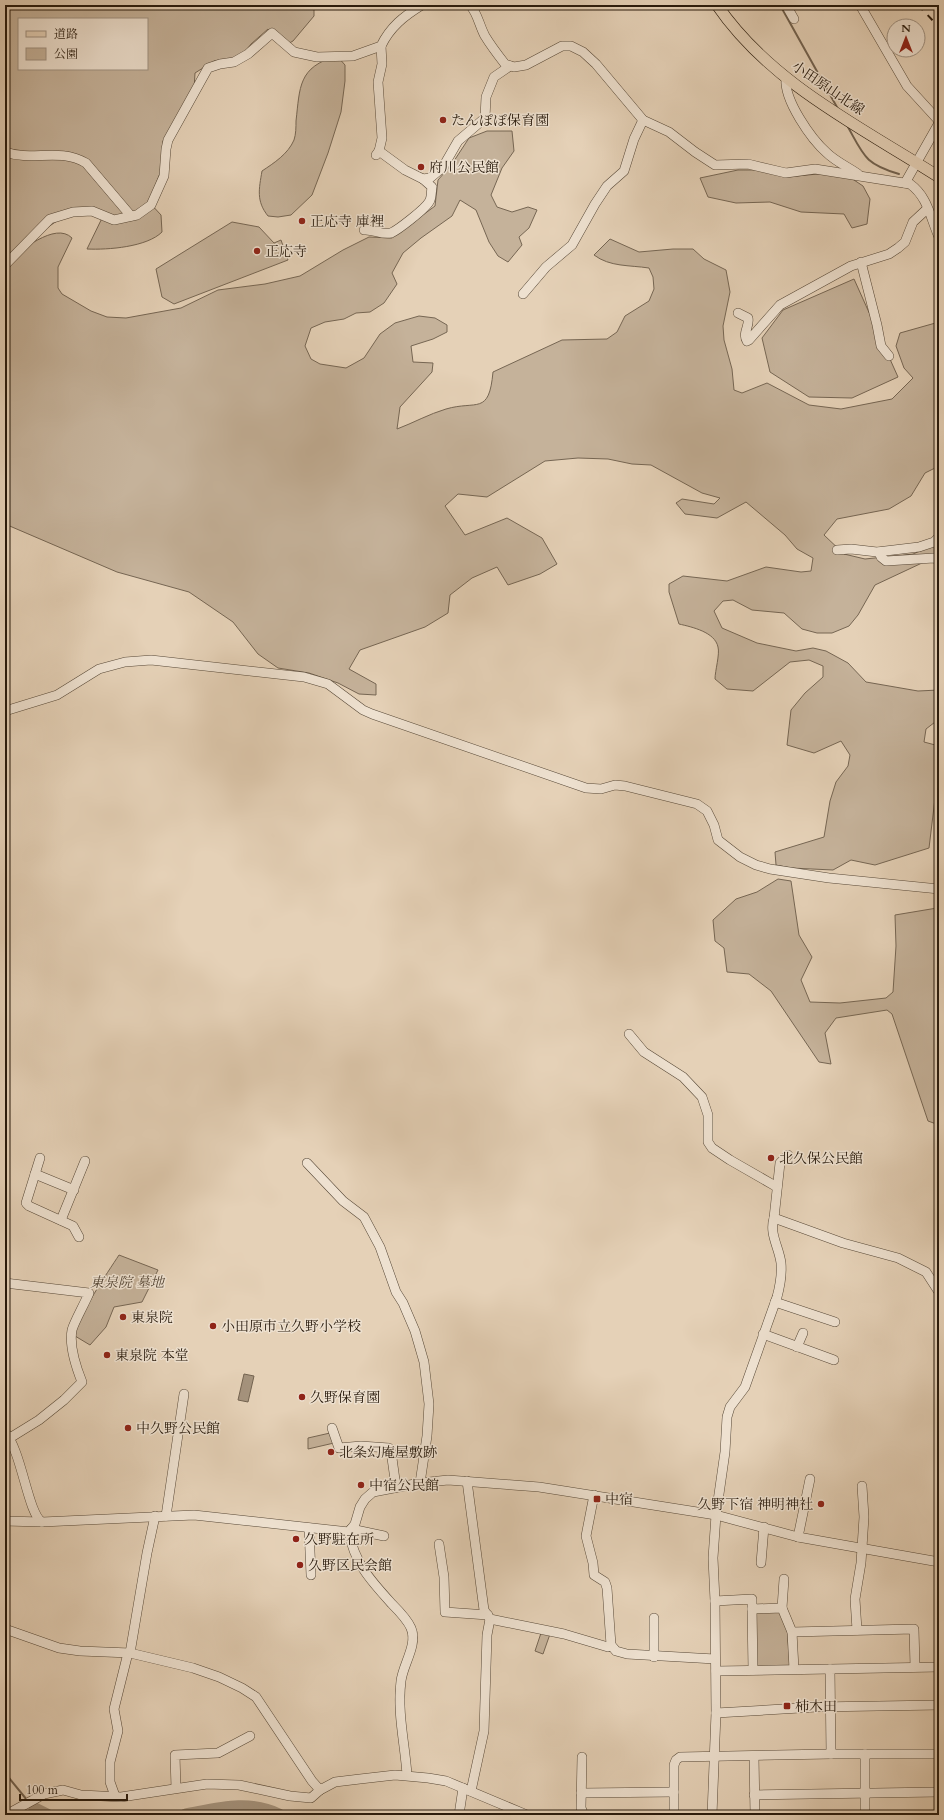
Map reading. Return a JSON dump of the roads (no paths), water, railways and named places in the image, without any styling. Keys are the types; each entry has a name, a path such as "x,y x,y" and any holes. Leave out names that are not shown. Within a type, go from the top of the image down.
{"main road":[{"name":"小田原山北線","path":"717,5 729,23 750,47 786,78 939,177"}],"street":[{"path":"364,230 368,229 378,233 392,232 422,211 430,200 432,187 423,179 377,153 382,138 378,82 382,64 381,46 388,33 405,15 422,5"},
{"path":"470,5 477,14 478,22 486,36 505,64 510,66 526,65 562,46 572,46 583,52 596,64 643,120 669,132 695,152 716,165 748,164 786,173 815,169 861,175 910,184 920,191 926,200 939,237"},
{"path":"786,5 794,18"},
{"path":"860,5 906,86 939,122 905,183"},
{"path":"5,265 50,219 56,216 74,212 92,211 114,220 137,215 151,205 164,176 168,140 208,68 234,62 248,54 272,32 294,52 317,57 353,56 381,46"},
{"path":"423,179 430,178 443,167 458,142 485,118 486,97 494,77 510,66"},
{"path":"786,78 785,86 801,121 813,138 828,154 861,175"},
{"path":"522,294 546,267 572,245 607,186 624,171 634,139 643,120"},
{"path":"5,152 22,157 62,154 77,158 86,163 131,216"},
{"path":"738,313 748,318 749,322 745,335 747,341 780,305 851,266 889,254 898,248 905,242 913,222 928,209"},
{"path":"861,262 879,330 881,346 890,356"},
{"path":"837,550 851,549 879,552 919,547 934,542 939,537"},
{"path":"879,552 881,558 886,560 934,558 939,560"},
{"path":"5,711 57,695 99,669 125,662 150,660 304,677 328,684 363,710 372,714 586,788 601,789 615,785 625,786 697,804 707,811 714,825 718,840 740,857 756,865 770,869 829,878 939,889"},
{"path":"629,1034 644,1052 683,1077 702,1097 708,1115 708,1142 712,1148 777,1187"},
{"path":"712,1815 716,1713 713,1558 716,1515 725,1452 727,1417 730,1408 745,1386 762,1334 775,1302 780,1282 781,1264 779,1252 772,1234 772,1225 780,1163 788,1155"},
{"path":"40,1158 26,1203 29,1206 73,1226 79,1237"},
{"path":"61,1220 85,1161"},
{"path":"306,1163 344,1201 364,1217 380,1247 396,1292 403,1302 415,1331 424,1362 429,1404 427,1436 420,1483"},
{"path":"35,1174 74,1190"},
{"path":"774,1218 843,1243 898,1258 926,1272 939,1292"},
{"path":"5,1283 89,1293 73,1329 72,1336 76,1366 82,1382 64,1400 39,1420 6,1437 18,1456 33,1512 42,1522"},
{"path":"775,1302 835,1322"},
{"path":"797,1346 803,1333"},
{"path":"762,1334 834,1360"},
{"path":"166,1516 184,1394"},
{"path":"332,1428 339,1448 361,1446 389,1448 391,1451 396,1487"},
{"path":"798,1537 810,1479"},
{"path":"407,1775 399,1699 401,1679 413,1640 411,1628 404,1617 367,1575 357,1560 352,1548 350,1531 355,1524 360,1507 365,1499 373,1492 420,1483 448,1480 539,1487 716,1515 798,1537 939,1562"},
{"path":"459,1815 484,1731 487,1635 489,1617 484,1610 467,1481"},
{"path":"856,1630 855,1599 862,1548 864,1517 862,1486"},
{"path":"594,1495 586,1536 593,1563 594,1575 605,1582 607,1588 611,1645 616,1651 627,1654 654,1657 716,1659"},
{"path":"115,1796 110,1782 110,1762 118,1731 114,1709 129,1653 155,1516"},
{"path":"5,1521 42,1522 155,1516 217,1517 384,1536"},
{"path":"762,1563 764,1527"},
{"path":"309,1528 311,1575"},
{"path":"439,1544 444,1577 445,1612 489,1617 564,1634 608,1647 611,1645"},
{"path":"784,1579 782,1608 792,1632 794,1669"},
{"path":"715,1600 752,1599 753,1670"},
{"path":"752,1609 782,1608"},
{"path":"654,1618 654,1657"},
{"path":"5,1629 59,1648 80,1651 129,1653 193,1668 219,1677 242,1688 256,1697 312,1781 320,1790"},
{"path":"792,1632 914,1629 915,1667"},
{"path":"716,1671 939,1667"},
{"path":"830,1669 831,1754"},
{"path":"716,1713 830,1707 939,1705"},
{"path":"176,1788 175,1755 218,1753 250,1736"},
{"path":"674,1815 674,1765 676,1760 680,1757 831,1754 939,1754"},
{"path":"865,1754 865,1815"},
{"path":"754,1756 754,1815"},
{"path":"582,1757 581,1808 584,1815"},
{"path":"6,1815 24,1806 37,1797 51,1791 63,1790 81,1795 120,1797 207,1784 239,1785 290,1796 311,1798 320,1790 335,1782 407,1775 446,1781 526,1814"},
{"path":"581,1793 674,1792"},
{"path":"754,1795 939,1792"}],"waterway":[{"path":"780,5 838,109"},
{"path":"848,127 867,158 879,167 899,174"},
{"path":"5,1773 27,1800"},
{"path":"22,1815 35,1809 31,1805"},
{"path":"186,1815 233,1807 256,1808 267,1810 279,1815"},
{"path":"35,1809 47,1815"}],"railway":[{"path":"918,5 939,27"}],"place":[{"name":"たんぽぽ保育園","path":"443,120"},
{"name":"府川公民館","path":"421,167"},
{"name":"正応寺 庫裡","path":"302,221"},
{"name":"正応寺","path":"257,251"},
{"name":"北久保公民館","path":"771,1158"},
{"name":"東泉院","path":"123,1317"},
{"name":"小田原市立久野小学校","path":"213,1326"},
{"name":"東泉院 本堂","path":"107,1355"},
{"name":"久野保育園","path":"302,1397"},
{"name":"中久野公民館","path":"128,1428"},
{"name":"北条幻庵屋敷跡","path":"331,1452"},
{"name":"中宿公民館","path":"361,1485"},
{"name":"中宿","path":"597,1499"},
{"name":"久野下宿 神明神社","path":"821,1504"},
{"name":"久野駐在所","path":"296,1539"},
{"name":"久野区民会館","path":"300,1565"},
{"name":"柿木田","path":"787,1706"}],"park label":[{"name":"東泉院 墓地","path":"127,1282"}]}
